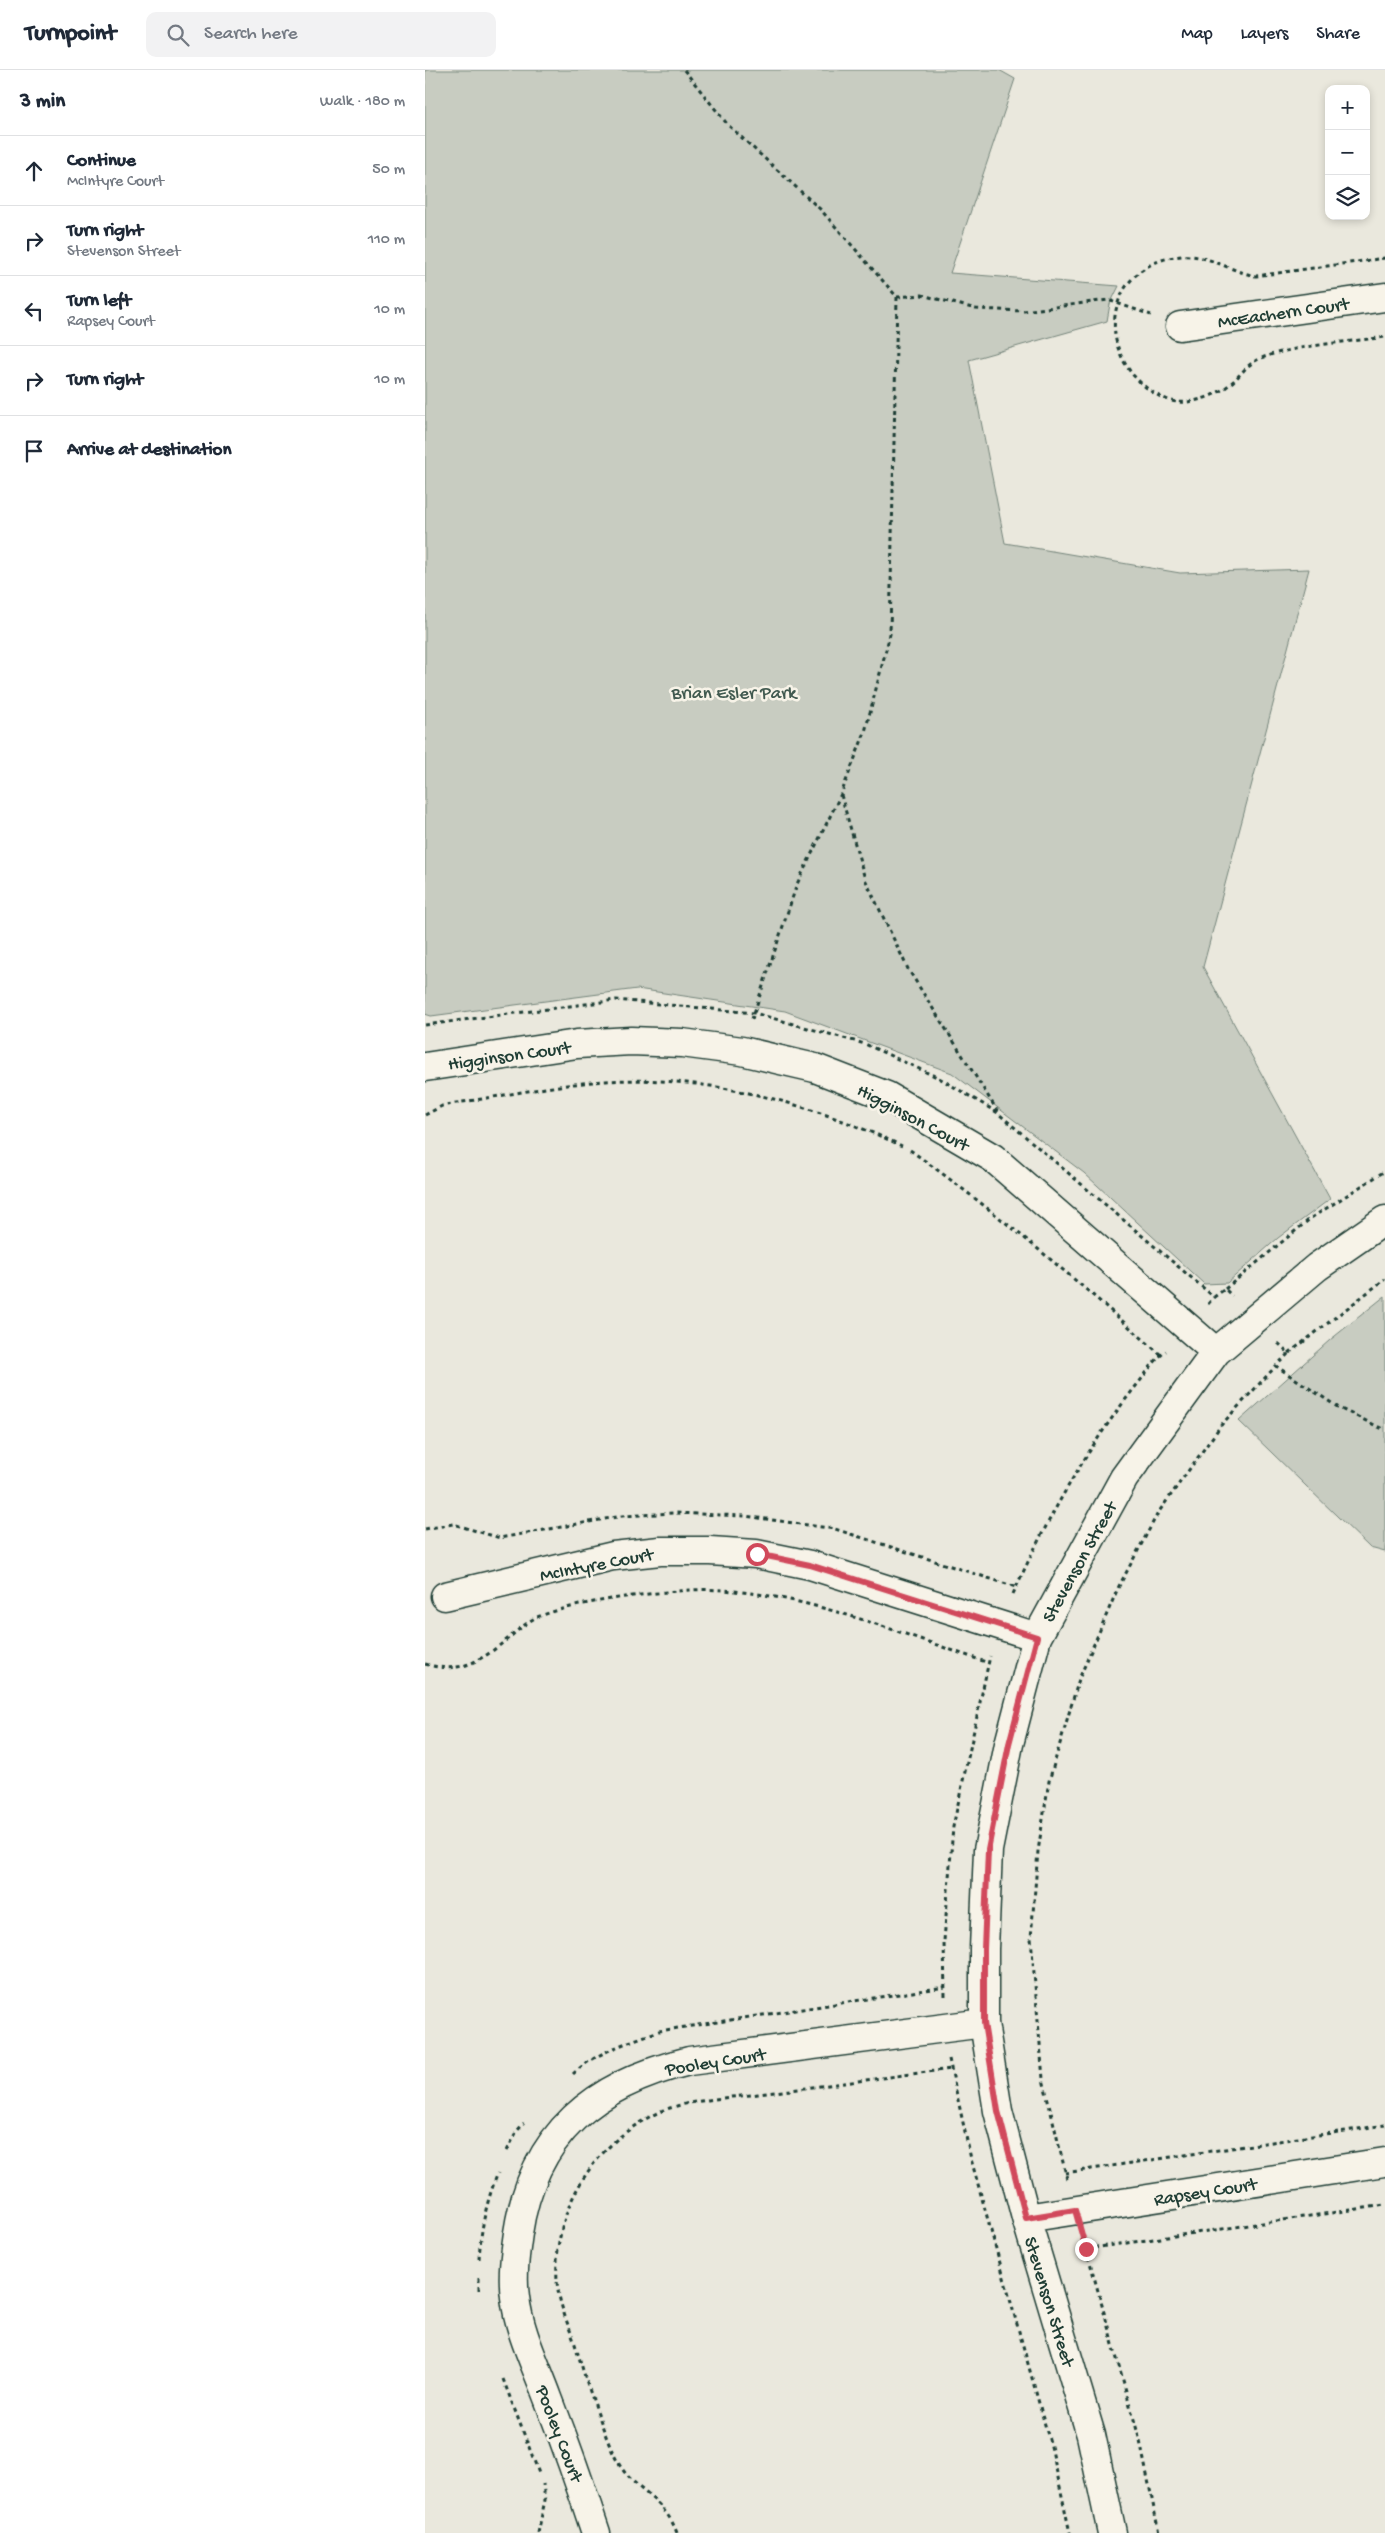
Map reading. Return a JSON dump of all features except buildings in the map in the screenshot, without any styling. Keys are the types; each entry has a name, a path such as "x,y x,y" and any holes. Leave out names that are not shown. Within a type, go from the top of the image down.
{"street":[{"name":"McEachern Court","path":"1180,326 1385,297"},
{"name":"Higginson Court","path":"425,1066 586,1043 631,1041 682,1044 742,1051 815,1068 887,1096 993,1158 1216,1352"},
{"name":"Stevenson Street","path":"1111,2533 1091,2436 1026,2218 998,2111 984,2023 984,1949 988,1850 1009,1744 1037,1637 1123,1478 1216,1352 1317,1267 1385,1220"},
{"name":"McIntyre Court","path":"445,1596 613,1556 660,1551 710,1551 757,1554 810,1565 1037,1637"},
{"name":"Pooley Court","path":"596,2533 576,2471 525,2338 515,2297 515,2255 521,2213 532,2177 550,2145 570,2121 596,2099 625,2083 655,2070 689,2061 984,2023"},
{"name":"Rapsey Court","path":"1026,2218 1385,2162"}],"path":[{"path":"684,70 728,125 821,210 897,297 890,634 865,732 841,794 797,884 742,1051"},
{"path":"897,297 921,295 976,309 1024,311 1108,300 1180,326"},
{"path":"841,794 865,879 908,969 1000,1115 1214,1297 1311,1218 1385,1171"},
{"path":"425,1115 442,1106 456,1103 605,1081 652,1081 716,1087 783,1100 844,1120 907,1148 955,1182 1087,1290 1161,1355"},
{"path":"1159,2533 1140,2441 1065,2173 1043,2078 1031,1938 1038,1851 1049,1781 1079,1679 1118,1588 1158,1513 1222,1424 1276,1366 1289,1353 1385,1279"},
{"path":"1225,1289 1289,1353"},
{"path":"1276,1366 1339,1408 1385,1430"},
{"path":"425,1664 454,1668 471,1664 485,1658 523,1626 536,1618 557,1612 625,1597 723,1590 813,1604 989,1663"},
{"path":"571,2076 605,2053 659,2030 945,1987"},
{"path":"677,2533 664,2508 627,2475 620,2465 594,2404 561,2304 557,2280 560,2239 569,2204 582,2178 612,2143 659,2112 719,2100 951,2068"},
{"path":"506,2153 517,2131 528,2118"},
{"path":"1065,2173 1385,2125"},
{"path":"479,2260 481,2226 487,2200 499,2168"},
{"path":"1086,2249 1385,2205"},
{"path":"479,2269 480,2294"},
{"path":"501,2374 543,2485 545,2500 538,2533"}],"green space":[{"name":"Brian Esler Park","path":"425,70 999,70 1015,79 950,273 1119,286 1110,304 1107,321 969,360 1005,543 1180,573 1309,569 1203,967 1330,1199 1278,1238 1227,1283 1204,1284 1084,1173 952,1073 785,1011 637,989 431,1016 425,1014"},
{"path":"1385,1296 1385,1552 1370,1548 1239,1421 1330,1340"}],"route":[{"path":"757,1554 810,1565 1037,1637 1009,1744 988,1850 984,1949 984,2023 998,2111 1026,2218 1075,2210 1086,2249"}]}
